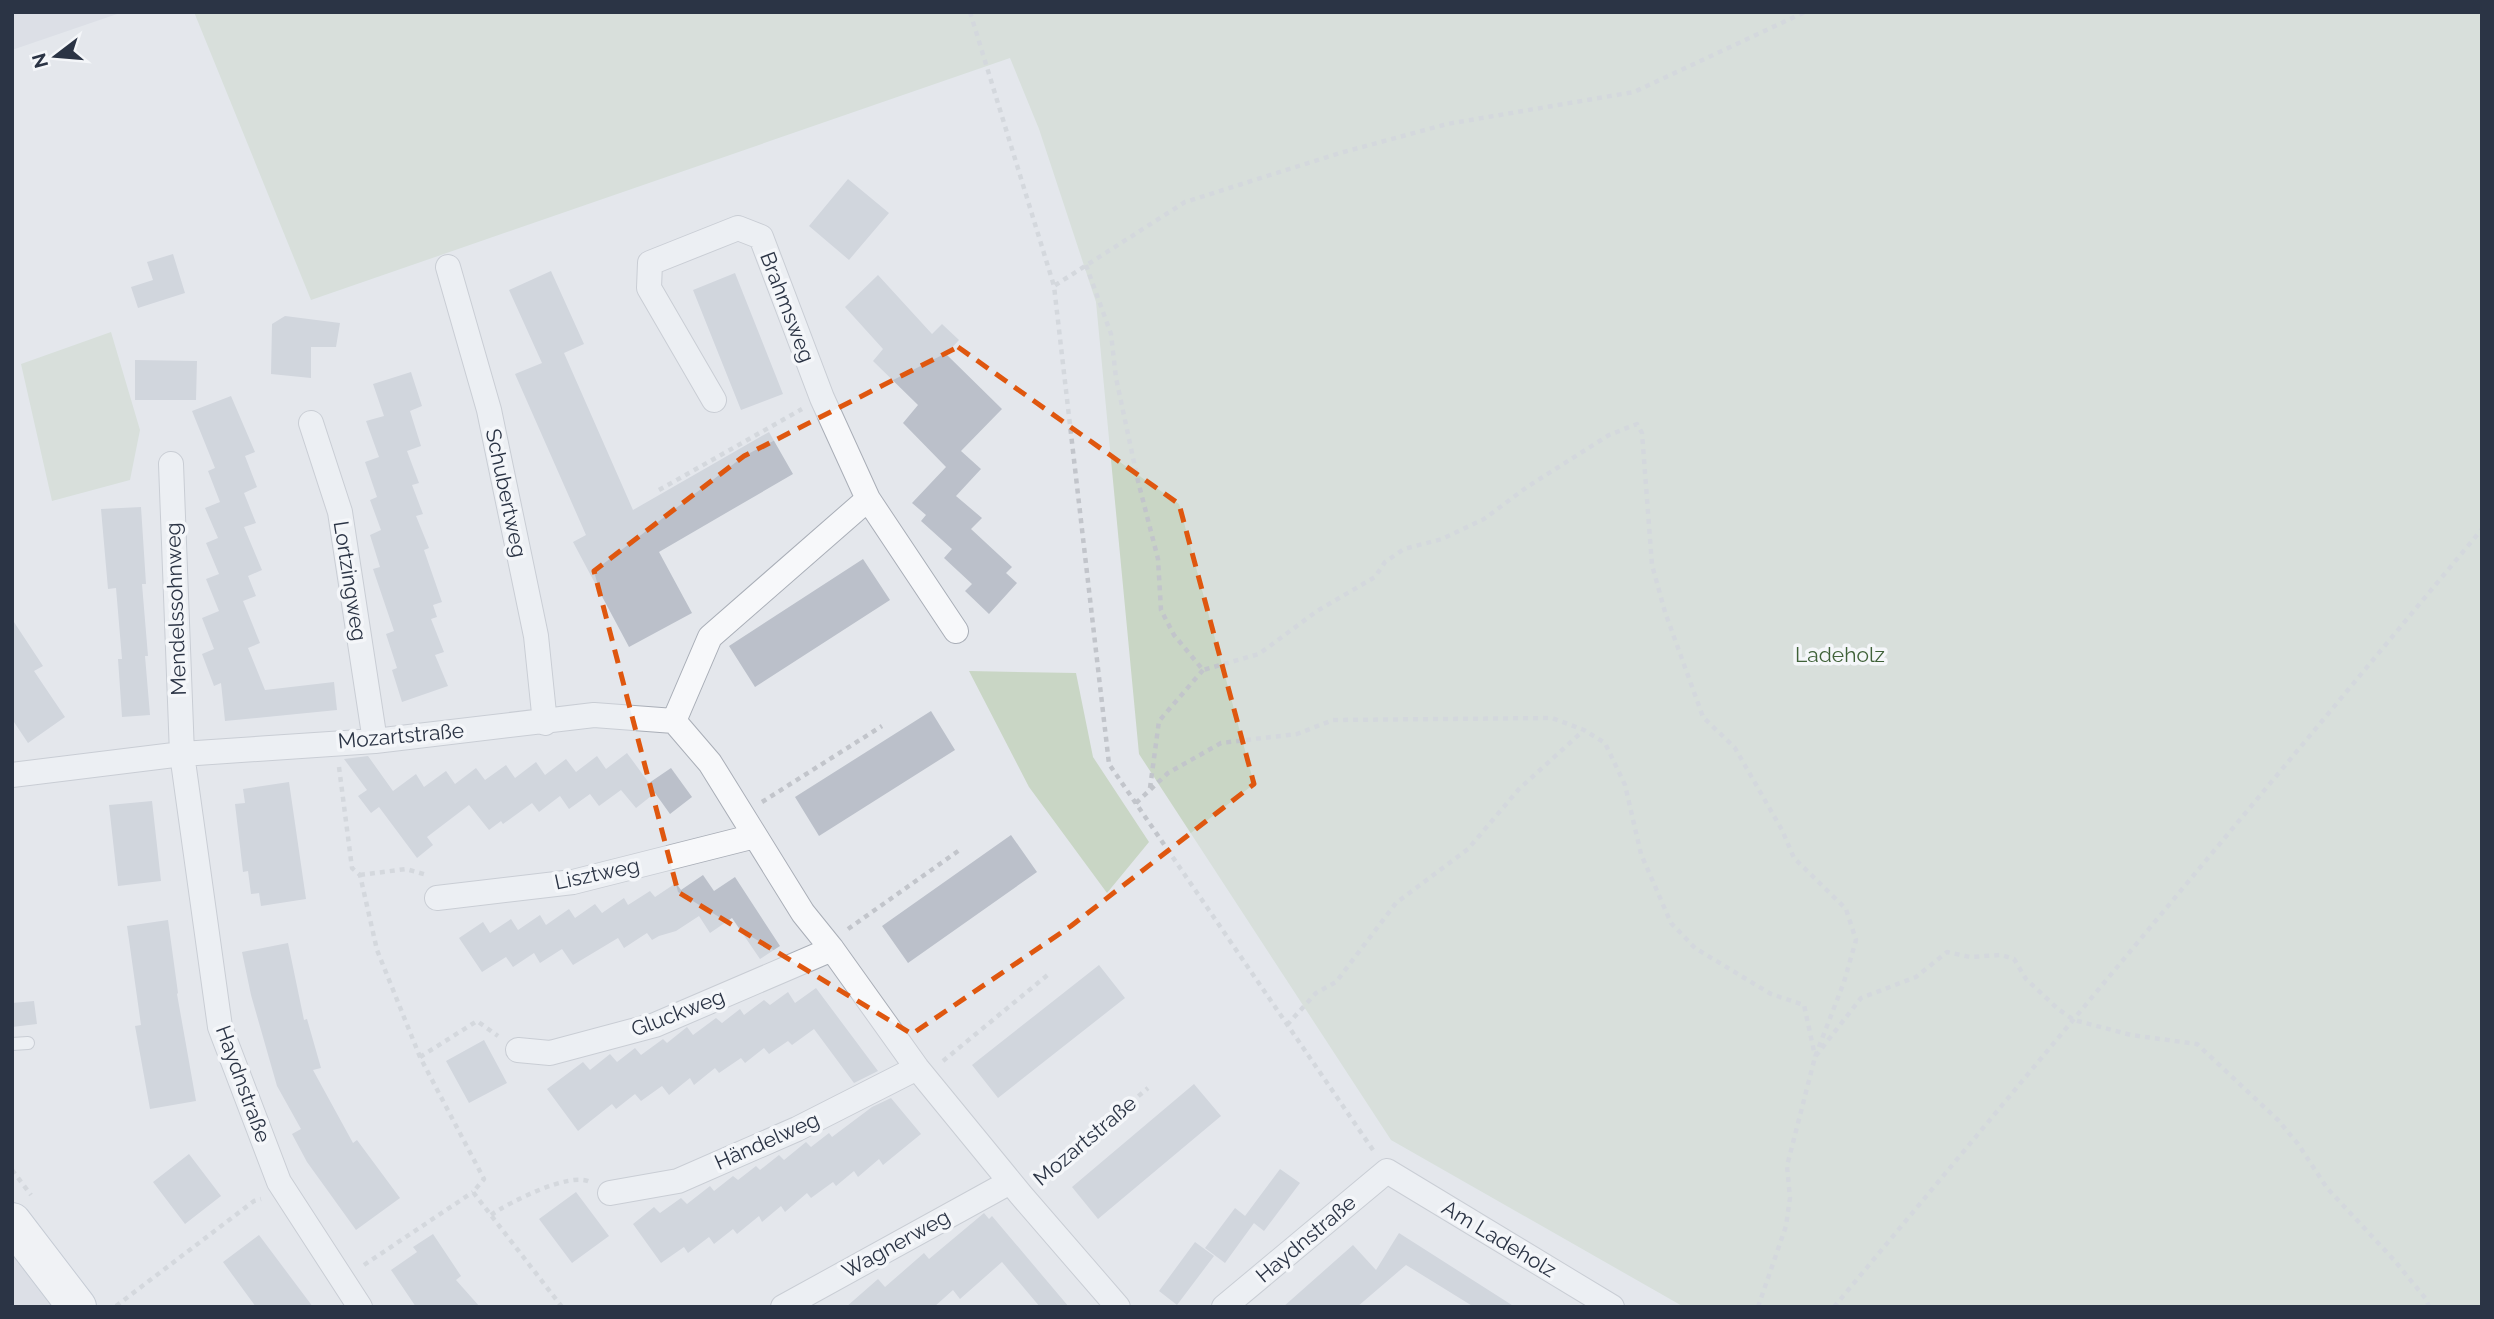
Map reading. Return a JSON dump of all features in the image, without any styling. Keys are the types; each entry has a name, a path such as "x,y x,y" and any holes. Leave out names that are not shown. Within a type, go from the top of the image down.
{"main road":[{"path":"12,1222 77,1307"}],"street":[{"name":"Brahmsweg","path":"715,400 649,288 650,263 738,228 761,237 822,398 868,499 956,631"},
{"name":"Schubertweg","path":"448,267 489,410 536,636 545,723"},
{"name":"Lortzingweg","path":"311,423 340,512 375,741"},
{"name":"Mendelssohnweg","path":"171,464 182,754"},
{"path":"674,721 710,637 868,499"},
{"name":"Mozartstraße","path":"12,775 182,754 375,741 545,723 594,715 674,721 710,763 803,913 830,946 920,1072 1015,1189 1118,1307"},
{"name":"Haydnstraße","path":"182,754 220,1027 279,1182 360,1307"},
{"name":"Lisztweg","path":"437,898 573,882 755,836"},
{"name":"Gluckweg","path":"518,1050 550,1053 654,1025 830,946"},
{"name":"Händelweg","path":"610,1193 678,1181 920,1072"},
{"name":"Haydnstraße","path":"1224,1307 1387,1171"},
{"name":"Am Ladeholz","path":"1387,1171 1612,1307"},
{"name":"Wagnerweg","path":"783,1307 1015,1189"}],"lane":[{"path":"12,1045 28,1043"}],"path":[{"path":"970,12 1054,286 1109,764 1387,1171"},
{"path":"1054,286 1185,202 1340,153 1447,124 1634,92 1805,12"},
{"path":"1086,265 1111,334 1119,391 1158,559 1161,610 1174,635 1203,670"},
{"path":"659,490 822,398"},
{"path":"1149,790 1159,721 1203,670 1259,654 1317,611 1375,577 1385,562 1404,549 1442,539 1484,519 1527,487 1609,435 1637,425 1642,433 1652,565 1665,612 1703,717 1734,748 1782,830 1794,858 1846,909 1856,940 1844,982 1815,1057 1787,1166 1790,1198 1786,1226 1758,1307"},
{"path":"1834,1307 2482,528"},
{"path":"1135,803 1168,773 1221,743 1297,734 1333,720 1552,718 1584,730 1605,743 1625,785 1641,854 1671,923 1695,948 1771,994 1804,1005 1815,1057"},
{"path":"742,814 882,726"},
{"path":"1287,1025 1316,993 1336,982 1396,903 1468,849 1519,789 1584,730"},
{"path":"335,742 352,868 360,875 377,950 420,1057 484,1179 473,1192 342,1279"},
{"path":"830,946 961,849"},
{"path":"360,875 406,869 427,876 437,898"},
{"path":"1815,1057 1861,998 1916,977 1947,952 1970,957 2001,955 2014,959 2026,979 2074,1020 2131,1035 2197,1044 2278,1119 2327,1188 2394,1260 2426,1299 2429,1307"},
{"path":"920,1072 1050,973"},
{"path":"420,1057 477,1021 518,1050"},
{"name":"Mozartstraße","path":"1015,1189 1148,1088"},
{"path":"491,1215 558,1182 584,1179 610,1193"},
{"path":"116,1306 254,1201 284,1189"},
{"path":"473,1192 562,1307"}],"highlighted area":[{"path":"958,347 1179,504 1254,784 1071,926 912,1034 678,892 594,571 744,456"}],"shaded area":[{"path":"12,12 123,12 12,50"},
{"path":"12,1225 76,1307 12,1307"}],"green space":[{"name":"Ladeholz","path":"194,12 2482,12 2482,1307 1684,1307 1391,1140 1139,754 1096,302 1039,129 1010,58 311,300"},
{"path":"111,332 140,430 130,480 52,501 21,364"},
{"path":"969,671 1076,673 1093,757 1149,842 1107,893 1029,787"}],"building":[{"path":"848,179 889,213 849,260 809,226"},
{"path":"173,254 185,293 138,308 131,287 153,280 147,262"},
{"path":"551,271 584,344 564,353 633,510 769,432 793,474 659,552 692,613 629,647 573,542 586,535 515,374 542,363 509,290"},
{"path":"735,273 783,394 741,410 693,290"},
{"path":"878,275 932,334 942,324 959,340 946,354 1002,409 961,451 981,469 956,496 982,518 971,529 1012,567 1006,573 1017,583 989,614 965,591 972,584 944,558 952,549 921,521 926,515 912,503 946,467 903,423 918,405 873,361 883,349 845,307"},
{"path":"285,316 340,323 336,347 311,347 311,378 271,374 272,324"},
{"path":"135,360 197,361 196,400 135,400"},
{"path":"411,372 422,406 410,411 421,446 407,451 419,483 412,485 423,514 416,516 429,548 424,550 442,602 433,605 437,617 431,619 444,652 435,655 448,686 402,702 392,670 397,668 386,634 394,631 373,569 380,567 370,535 381,530 370,500 377,497 365,462 379,457 366,421 384,416 373,384"},
{"path":"231,396 255,452 245,456 257,487 244,493 256,523 244,527 262,570 248,576 256,596 243,601 260,643 248,648 265,690 334,682 337,710 225,721 221,683 214,686 202,654 214,649 202,618 219,611 206,579 219,574 206,543 218,538 205,508 220,502 208,471 215,468 192,411"},
{"path":"141,507 146,584 142,584 148,656 145,656 150,715 122,717 118,659 122,659 116,588 108,589 101,509"},
{"path":"863,559 890,600 755,687 729,646"},
{"path":"12,619 43,666 34,671 65,717 28,743 12,719"},
{"path":"931,711 955,750 819,836 795,797"},
{"path":"627,753 649,783 671,768 692,797 670,814 655,793 636,808 621,790 599,806 590,794 569,809 560,796 539,812 532,803 503,824 501,821 489,830 469,805 427,837 433,845 417,858 379,807 371,813 358,796 367,790 344,759 368,756 393,791 416,774 424,787 446,771 455,784 476,768 485,780 506,765 515,778 536,762 545,775 566,759 576,772 597,756 606,769"},
{"path":"289,782 306,899 261,906 259,893 251,894 248,871 243,872 235,804 245,803 243,789"},
{"path":"152,801 161,881 118,886 109,805"},
{"path":"1011,835 1037,872 908,963 882,926"},
{"path":"703,875 714,891 735,877 780,946 760,959 732,918 710,933 699,916 676,931 652,940 647,933 624,948 618,938 573,965 562,949 540,963 534,953 513,967 506,957 482,972 459,938 483,922 490,933 511,919 518,930 540,915 546,925 569,909 575,918 595,904 602,913 624,898 628,905 650,891 655,897 676,883 681,890"},
{"path":"168,920 177,994 196,1101 150,1109 135,1026 141,1025 127,926"},
{"path":"288,943 304,1020 307,1019 321,1068 313,1070 353,1143 357,1140 400,1198 356,1230 307,1162 292,1134 301,1129 277,1086 251,995 242,952"},
{"path":"1099,965 1125,998 998,1098 972,1065"},
{"path":"816,988 878,1071 854,1083 814,1029 792,1045 788,1041 769,1054 764,1048 745,1063 741,1058 719,1073 715,1068 694,1085 690,1078 669,1095 662,1086 641,1101 635,1094 616,1109 612,1104 578,1131 547,1089 583,1062 590,1070 610,1054 617,1062 635,1048 641,1055 663,1039 667,1043 687,1027 693,1035 716,1018 722,1023 740,1009 744,1015 764,1000 770,1005 788,992 795,1003"},
{"path":"34,1001 37,1024 12,1027 12,1003"},
{"path":"484,1040 507,1083 469,1103 446,1061"},
{"path":"1194,1084 1221,1116 1098,1219 1072,1187"},
{"path":"891,1098 921,1134 883,1165 879,1159 858,1177 854,1171 836,1186 833,1182 811,1198 807,1193 785,1212 781,1206 762,1222 759,1216 737,1234 733,1229 714,1244 709,1237 688,1253 684,1247 661,1263 633,1224 654,1207 660,1213 681,1198 687,1204 710,1186 714,1191 733,1176 738,1180 756,1166 760,1170 779,1155 784,1160 806,1142 811,1147 829,1133 832,1137 872,1107"},
{"path":"189,1154 221,1196 185,1224 153,1182"},
{"path":"1280,1169 1300,1183 1264,1231 1245,1216"},
{"path":"576,1192 609,1236 572,1263 539,1219"},
{"path":"1235,1208 1254,1223 1225,1263 1205,1248"},
{"path":"984,1213 989,1219 992,1216 1069,1307 1040,1307 1002,1262 960,1299 953,1290 934,1307 846,1307 878,1279 885,1287 924,1253 929,1259"},
{"path":"1399,1233 1515,1307 1474,1307 1406,1265 1357,1307 1283,1307 1353,1245 1376,1270"},
{"path":"433,1234 461,1276 456,1280 480,1307 416,1307 391,1270 417,1252 413,1247"},
{"path":"259,1235 313,1307 256,1307 223,1262"},
{"path":"1195,1242 1214,1256 1177,1305 1159,1291"}]}
